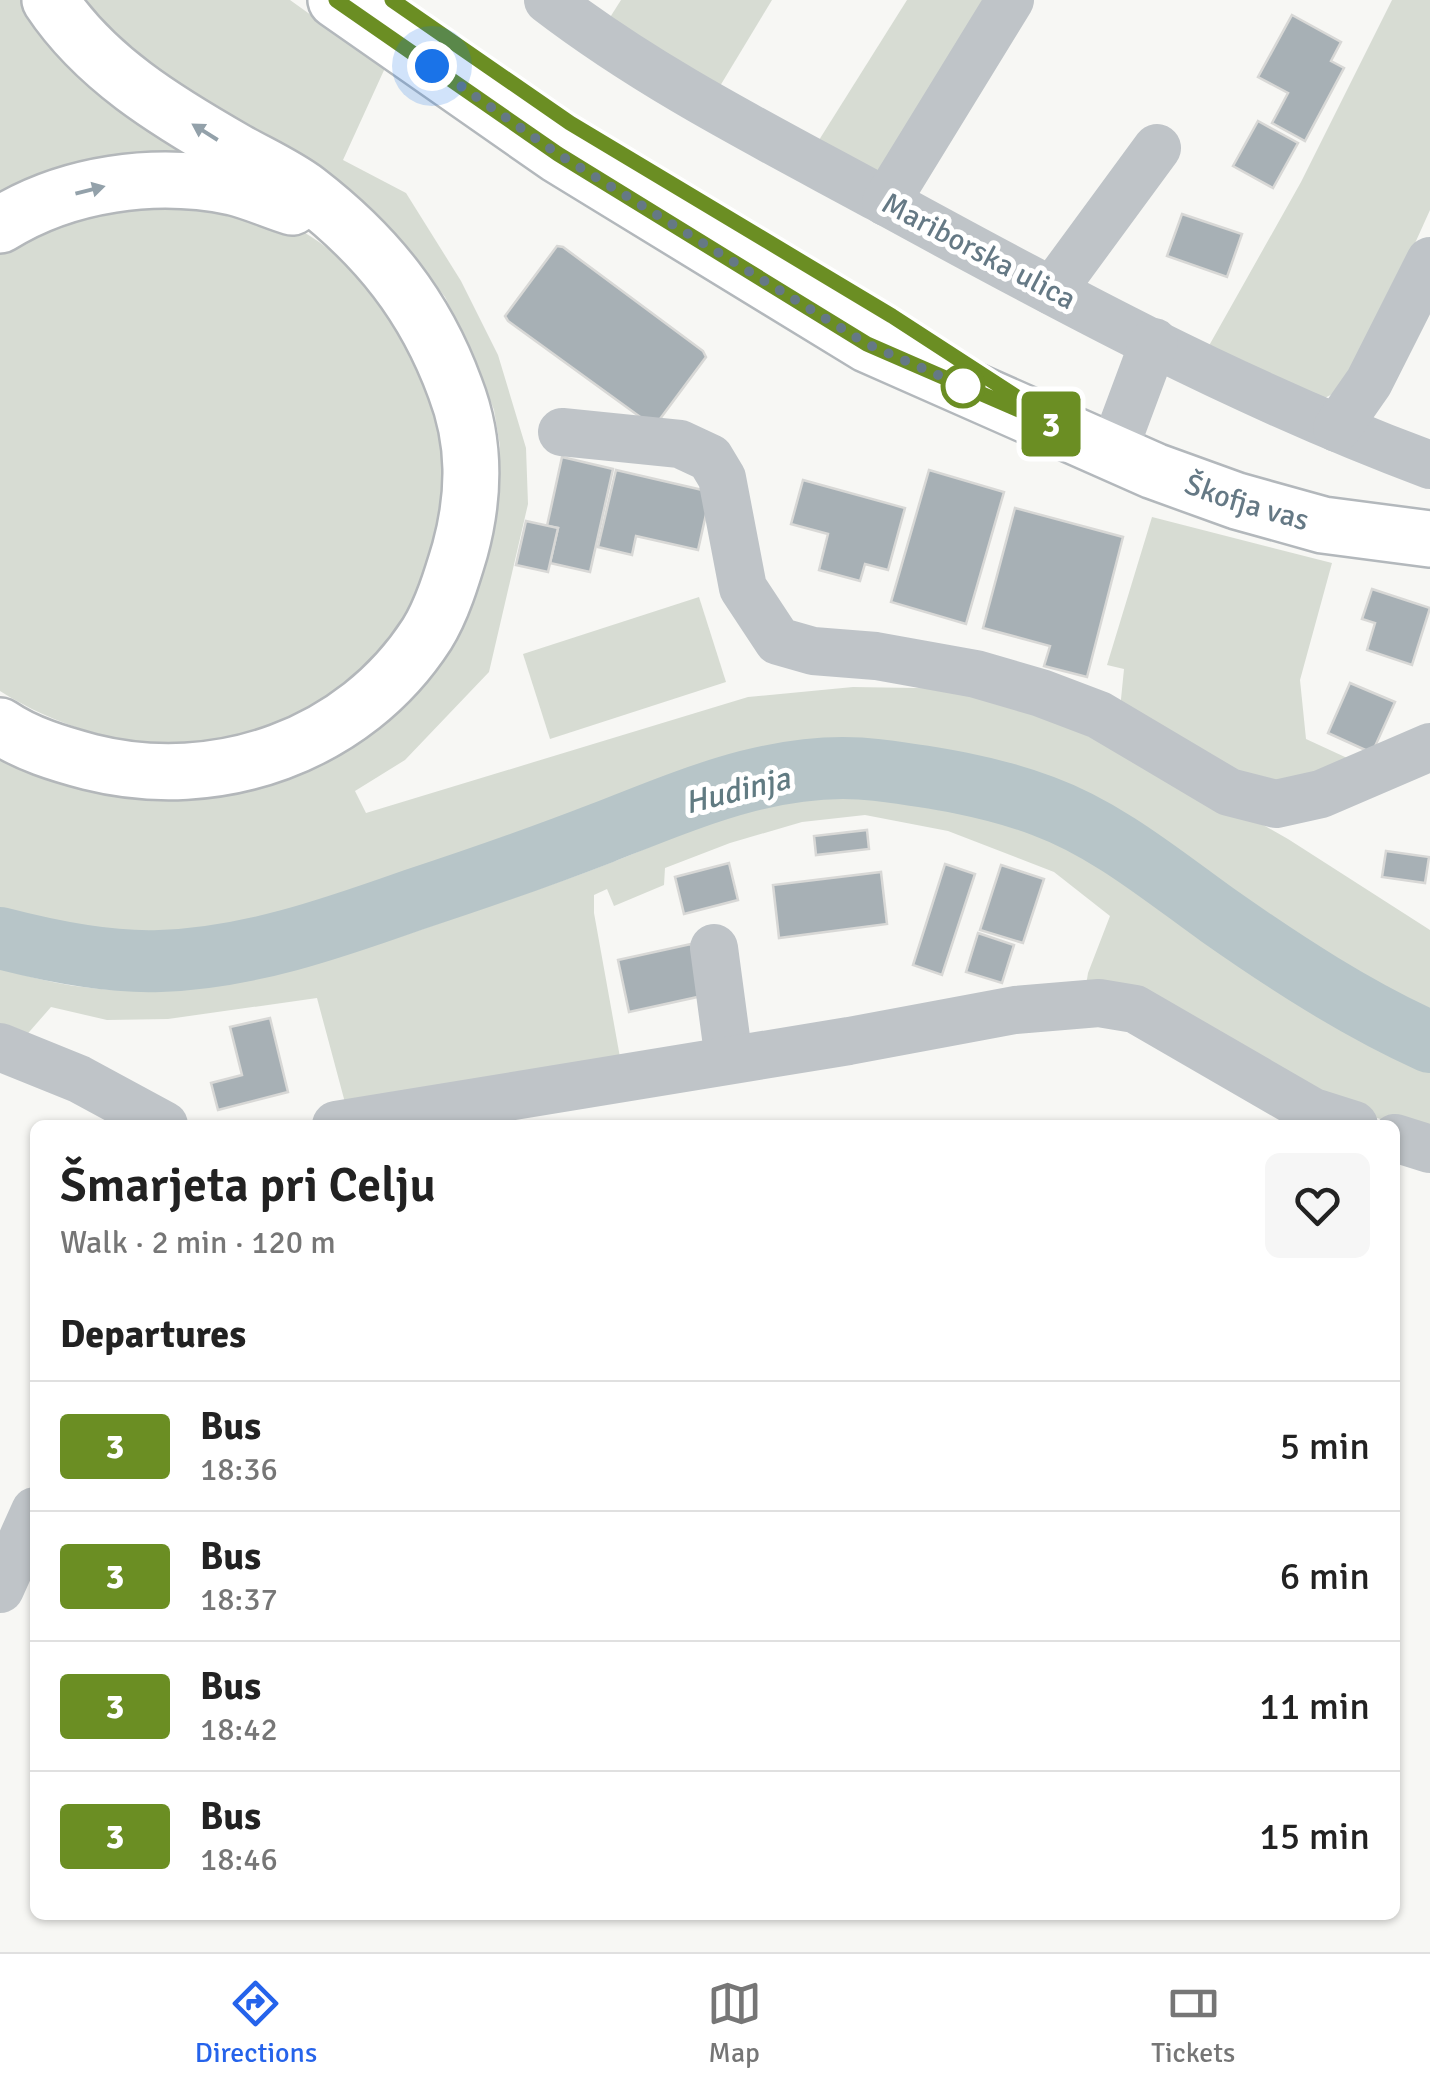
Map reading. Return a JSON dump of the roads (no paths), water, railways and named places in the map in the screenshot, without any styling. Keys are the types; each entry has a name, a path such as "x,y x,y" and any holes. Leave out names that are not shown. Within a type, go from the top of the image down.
{"main road":[{"path":"0,726 69,756 122,770 188,772 248,762 308,742 353,715 386,684 428,633 454,573 470,510 472,444 456,390 429,326 370,247 305,190 124,81 68,26 50,0"},
{"path":"336,0 558,154 867,344 1093,443"},
{"path":"392,0 570,123 892,316 1093,443"},
{"path":"0,226 20,213 90,188 151,180 233,188 292,207 370,247"},
{"name":"Škofja vas","path":"1093,443 1237,501 1323,525 1430,539"}],"street":[{"name":"Mariborska ulica","path":"548,0 601,40 704,105 1052,290 1283,407 1430,465"},
{"path":"886,202 1010,0"},
{"path":"1052,290 1157,148"},
{"path":"1337,428 1370,382 1430,261"},
{"path":"1093,443 1154,342"},
{"path":"562,432 680,444 710,458 722,478 743,588 778,642 976,674 1041,693 1099,714 1230,792 1276,804 1321,794 1430,748"},
{"path":"714,948 729,1060"},
{"path":"366,1120 849,1042 1014,1010 1098,1003 1135,1010 1314,1112 1339,1120"},
{"path":"0,1046 79,1078 155,1120"},
{"path":"1400,1140 1430,1149"},
{"path":"0,1589 30,1522"}],"waterway":[{"name":"Hudinja","path":"0,938 59,952 120,960 193,959 257,948 508,868 736,784 806,770 877,770 982,788 1067,816 1134,855 1321,984 1430,1042"}]}
